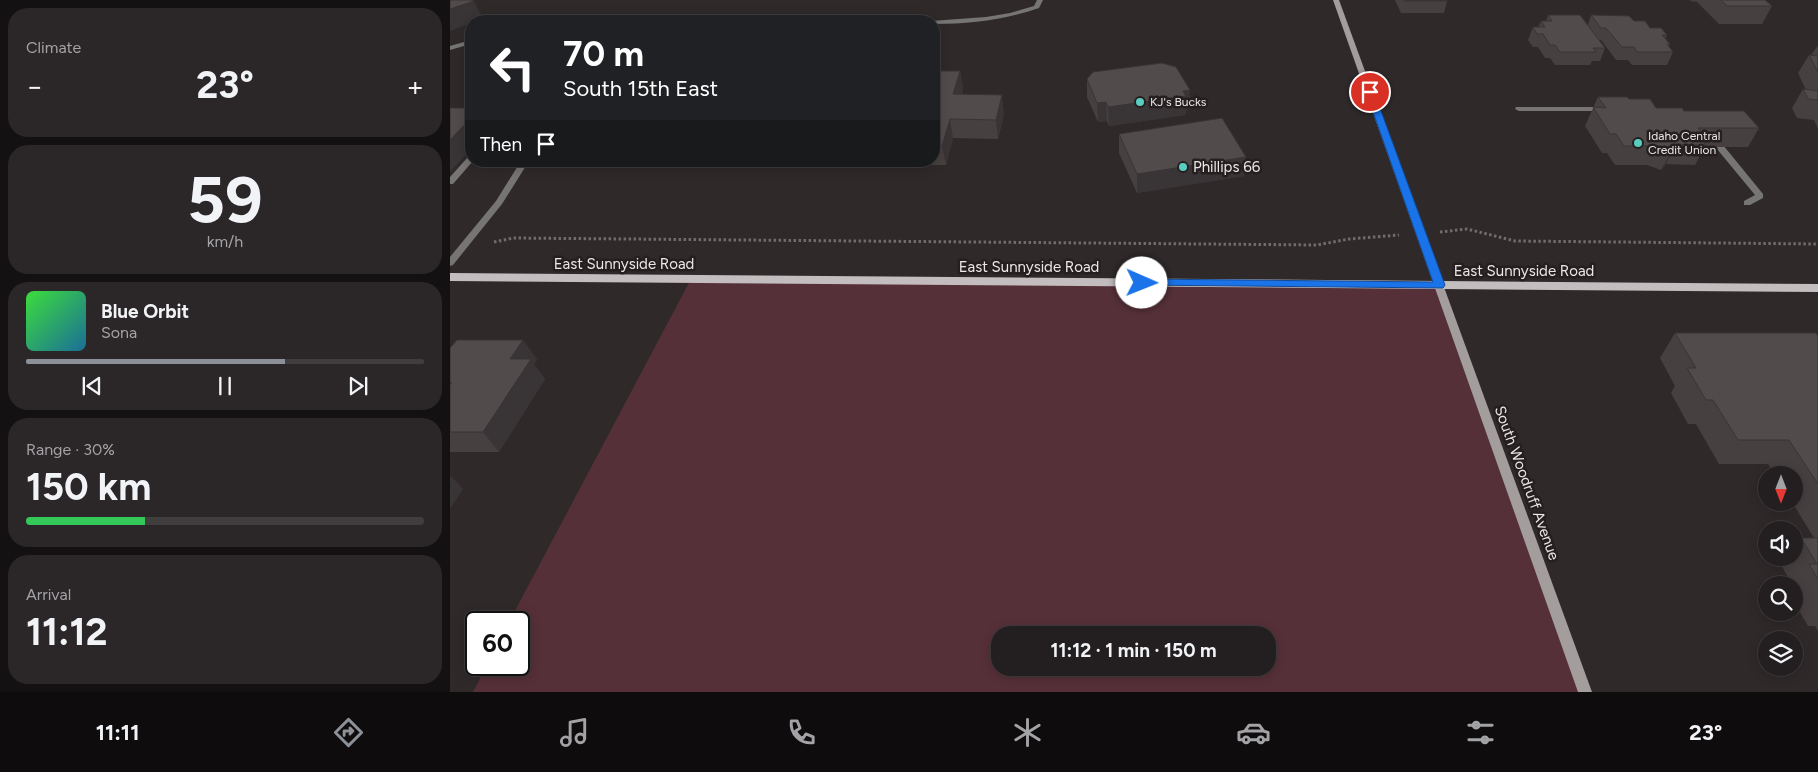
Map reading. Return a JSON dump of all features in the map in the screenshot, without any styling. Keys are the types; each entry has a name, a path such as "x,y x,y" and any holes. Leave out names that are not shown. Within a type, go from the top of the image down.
{"main road":[{"name":"South Woodruff Avenue","path":"1336,0 1585,692"},
{"name":"East Sunnyside Road","path":"450,277 1818,288"}],"street":[{"path":"940,22 976,22 1009,17 1037,7 1040,0"},
{"path":"450,48 465,44"},
{"path":"1519,109 1614,109"},
{"path":"1720,147 1760,196 1747,203"},
{"path":"450,182 465,166"},
{"path":"450,264 499,202 521,167"}],"path":[{"path":"1467,229 1515,241 1818,244"},
{"path":"497,242 523,238 1316,245 1349,239"}],"shaded area":[{"path":"691,279 1439,285 1580,692 473,692 481,676 530,676 530,611 515,611"}],"building":[{"path":"450,0 471,0 474,1 450,9"},
{"path":"1447,0 1447,1 1404,1"},
{"path":"1721,0 1765,0 1772,6 1727,6"},
{"path":"1548,15 1580,15 1605,48 1593,48 1596,52 1560,52 1555,45 1550,45 1543,34 1537,34 1533,27 1545,27 1541,21 1552,21"},
{"path":"1591,15 1629,16 1634,21 1645,21 1650,28 1661,28 1667,35 1662,35 1670,44 1667,44 1673,52 1637,52 1634,47 1622,47 1606,28 1601,28"},
{"path":"1809,55 1818,56 1818,72"},
{"path":"1162,63 1176,67 1190,90 1183,91 1186,96 1108,107 1106,102 1097,103 1087,79 1093,72"},
{"path":"940,71 960,71 953,94 1002,95 996,120 950,119 942,146 940,146"},
{"path":"1803,89 1818,91 1818,100 1808,99"},
{"path":"1598,97 1650,99 1656,108 1682,108 1684,111 1744,111 1759,128 1698,128 1703,134 1697,134 1706,145 1676,145 1671,151 1657,146 1624,146 1616,134 1610,134 1593,107 1606,108"},
{"path":"450,108 465,108 465,124 450,140"},
{"path":"1222,118 1246,157 1137,174 1119,134"},
{"path":"1675,333 1816,333 1818,336 1818,484 1789,440 1738,440 1713,400 1706,400 1687,368 1696,368"},
{"path":"457,340 523,340 510,359 531,359 483,432 450,432 450,385 452,383 450,383 450,348"},
{"path":"1803,538 1818,538 1818,579 1809,564 1817,564 1803,541"}],"place":[{"name":"KJ's Bucks","path":"1140,102"},
{"name":"Idaho Central Credit Union","path":"1638,143"},
{"name":"Phillips 66","path":"1183,167"}],"route":[{"path":"1142,283 1439,285 1370,92"}]}
